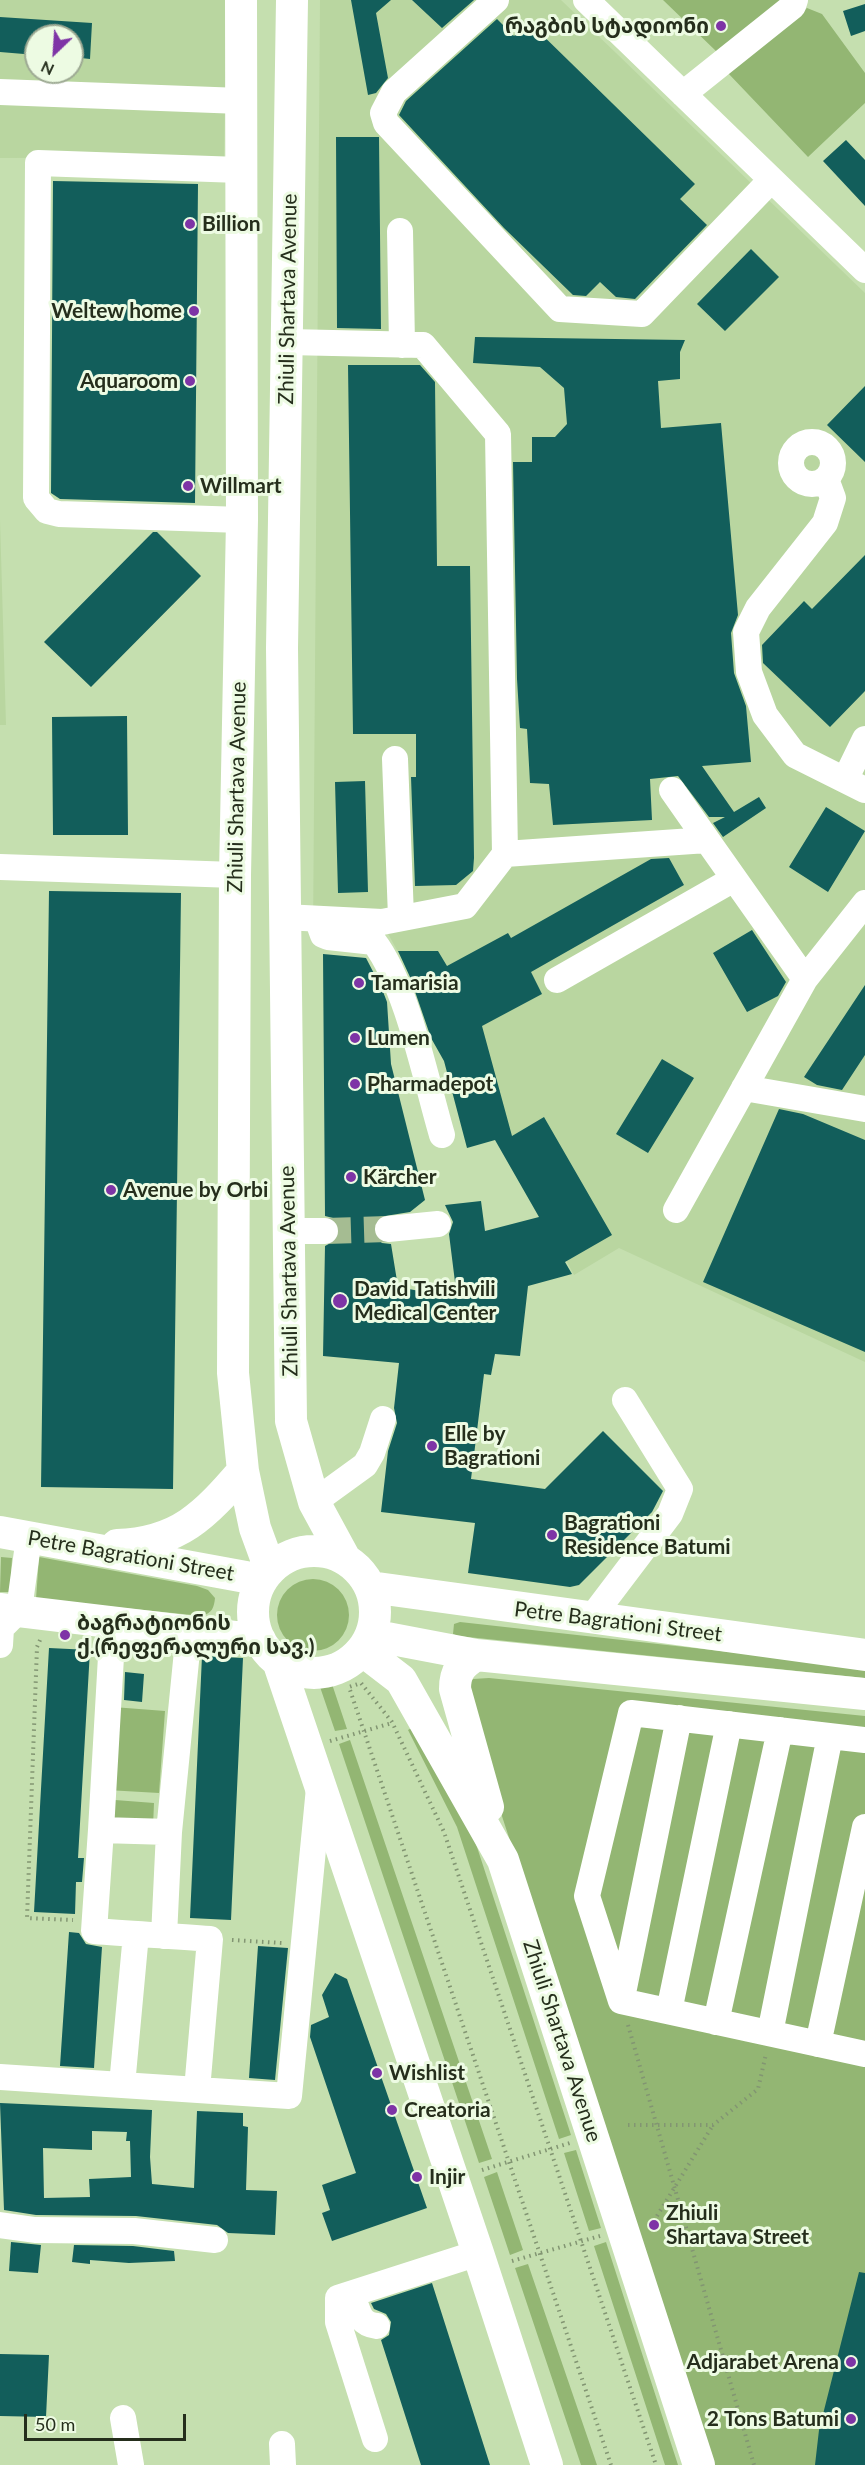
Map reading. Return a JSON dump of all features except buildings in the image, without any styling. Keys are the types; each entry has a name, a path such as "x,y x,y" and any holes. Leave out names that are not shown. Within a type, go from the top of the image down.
{"main road":[{"name":"Zhiuli Shartava Avenue","path":"240,0 242,520 235,875 233,1373 243,1471 266,1575"},
{"name":"Zhiuli Shartava Avenue","path":"292,0 282,648 291,1421 314,1502 345,1559"},
{"path":"78,1546 126,1545 157,1539 197,1521 243,1471"},
{"name":"Petre Bagrationi Street","path":"14,1535 266,1575"},
{"path":"4,1624 113,1622 189,1631 269,1651 300,1671 323,1673 345,1665 367,1643 375,1620 375,1603 370,1587 360,1571 345,1559 320,1551 306,1552 281,1561 266,1575 253,1610 269,1651 319,1781 547,2465"},
{"name":"Petre Bagrationi Street","path":"370,1587 865,1655"},
{"name":"Zhiuli Shartava Avenue","path":"367,1643 401,1680 502,1860 699,2465"},
{"path":"367,1643 865,1694"},
{"path":"476,1655 463,1664 455,1675 455,1689 502,1860"}],"street":[{"path":"496,0 394,92 383,113 386,123 560,309 642,314 771,180"},
{"path":"586,0 865,270"},
{"path":"683,94 793,6 795,0"},
{"path":"0,93 241,101"},
{"path":"240,170 38,163 36,498 47,511 59,514 242,520"},
{"path":"400,231 402,345"},
{"path":"284,917 382,922 465,906 506,854 498,434 423,345 288,342"},
{"path":"826,479 833,498 825,523 758,608 747,632 749,672 765,715 795,755 855,785 865,739"},
{"path":"395,759 401,917"},
{"path":"672,790 805,979"},
{"path":"506,854 707,840"},
{"path":"0,867 235,875"},
{"path":"557,980 734,879"},
{"path":"676,1210 805,979 865,903"},
{"path":"318,920 323,935 374,942 386,957 409,1019 442,1135"},
{"path":"744,1088 865,1109"},
{"path":"388,1229 438,1224"},
{"path":"288,1231 325,1232"},
{"path":"592,1617 670,1514 680,1489 625,1400"},
{"path":"314,1502 365,1465 372,1453 383,1419"},
{"path":"4,1624 14,1535"},
{"path":"113,1622 94,1931 210,1939 197,2090"},
{"path":"164,1936 169,1832 189,1631"},
{"path":"621,2001 587,1896 631,1713 865,1740"},
{"path":"621,2001 679,1718"},
{"path":"669,2011 729,1724"},
{"path":"716,2022 780,1730"},
{"path":"770,2033 830,1736"},
{"path":"0,2077 289,2096 319,1781"},
{"path":"819,2044 865,1827"},
{"path":"101,1830 169,1832"},
{"path":"122,2085 136,1934"},
{"path":"621,2001 865,2054"},
{"path":"0,2225 35,2230 134,2231 215,2240"},
{"path":"375,2439 338,2322 338,2298 478,2253"},
{"path":"352,2294 361,2320 366,2325 376,2325"},
{"path":"123,2418 131,2465"}],"path":[{"path":"50,1641 40,1640 37,1647 27,1918 95,1921"},
{"path":"611,2465 350,1688 361,1683 392,1722 444,1832 656,2465"},
{"path":"337,1738 401,1720"},
{"path":"210,1939 303,1944"},
{"path":"621,2001 754,2465"},
{"path":"657,2216 713,2125 758,2090 770,2033"},
{"path":"628,2125 713,2125"},
{"path":"482,2170 573,2142"},
{"path":"512,2261 603,2235"}],"shaded area":[{"path":"0,0 227,0 224,157 0,158"},
{"path":"320,0 561,0 865,293 865,1362 619,1248 574,1275 386,930 313,935"},
{"name":"რაგბის სტადიონი","path":"663,0 786,0 717,52"},
{"path":"807,8 822,14 865,73 865,103 808,157 727,72"},
{"path":"0,520 6,725 0,725"},
{"path":"1,1557 12,1558 10,1592 0,1592"},
{"path":"39,1557 197,1586 208,1590 215,1598 214,1605 210,1612 202,1616 36,1599"},
{"path":"313,1579 333,1585 343,1595 349,1615 343,1635 333,1645 313,1651 293,1645 283,1635 277,1615 283,1595 293,1585"},
{"path":"460,1622 865,1667 865,1678 458,1636 453,1634 454,1624"},
{"path":"489,1678 865,1716 865,2465 714,2465 465,1703 465,1690 473,1679"},
{"path":"318,1681 331,1681 347,1729 335,1731"},
{"path":"113,1707 165,1711 159,1793 107,1790"},
{"path":"415,1726 464,1814 477,1847 571,2135 559,2139 457,1827 408,1730"},
{"path":"350,1740 492,2159 479,2163 339,1744"},
{"path":"115,1800 154,1803 153,1827 113,1824"},
{"path":"576,2150 601,2228 589,2231 564,2153"},
{"path":"497,2172 523,2250 510,2255 484,2177"},
{"path":"606,2242 678,2465 665,2465 594,2246"},
{"path":"528,2264 597,2465 581,2465 515,2268"}],"tunnel":[{"path":"325,1231 388,1229"}],"place":[{"name":"რაგბის სტადიონი","path":"721,26"},
{"name":"Billion","path":"190,224"},
{"name":"Weltew home","path":"194,311"},
{"name":"Aquaroom","path":"190,381"},
{"name":"Willmart","path":"188,486"},
{"name":"Tamarisia","path":"359,983"},
{"name":"Lumen","path":"355,1038"},
{"name":"Pharmadepot","path":"355,1084"},
{"name":"Kärcher","path":"351,1177"},
{"name":"Avenue by Orbi","path":"111,1190"},
{"name":"David Tatishvili Medical Center","path":"340,1301"},
{"name":"Elle by Bagrationi","path":"432,1446"},
{"name":"Bagrationi Residence Batumi","path":"552,1535"},
{"name":"ბაგრატიონის ქ.(რეფერალური სავ.)","path":"65,1635"},
{"name":"Wishlist","path":"377,2073"},
{"name":"Creatoria","path":"392,2110"},
{"name":"Injir","path":"417,2177"},
{"name":"Zhiuli Shartava Street","path":"654,2225"},
{"name":"Adjarabet Arena","path":"851,2362"},
{"name":"2 Tons Batumi","path":"851,2419"}]}
